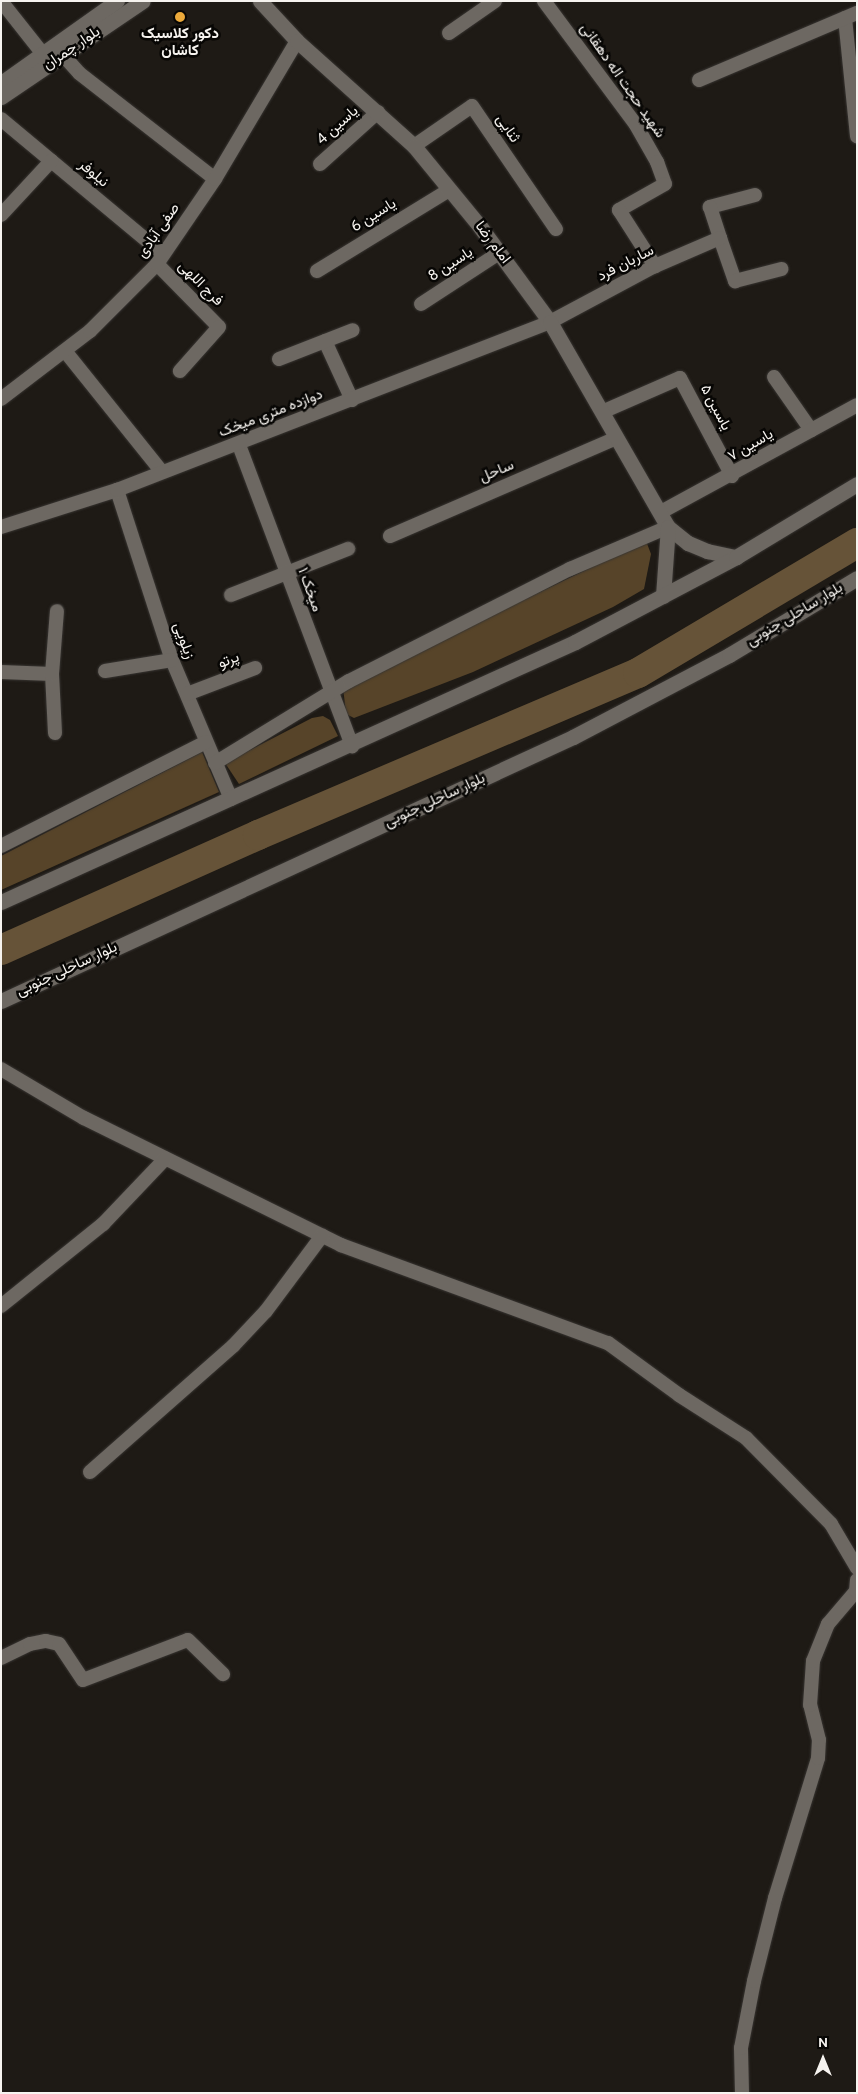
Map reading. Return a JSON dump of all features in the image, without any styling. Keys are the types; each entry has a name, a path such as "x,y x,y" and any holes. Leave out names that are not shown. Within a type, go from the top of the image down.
{"main road":[{"name":"بلوار چمران","path":"1,83 118,1"},
{"name":"بلوار چمران","path":"1,97 143,1"},
{"name":"امام رضا","path":"260,1 297,41 414,146 499,253 550,322 661,512 668,528"},
{"path":"1,902 352,746 575,642 736,557 857,484"},
{"path":"668,528 688,543 707,551 736,557"},
{"path":"663,596 668,528"},
{"name":"بلوار ساحلی جنوبی","path":"1,1001 573,737 729,655 857,578"}],"street":[{"path":"1,1 43,54"},
{"path":"449,34 495,1"},
{"name":"شهید حجت اله دهقانی","path":"544,1 636,125 657,162 665,184 619,210 655,266"},
{"path":"699,80 851,15 857,136"},
{"name":"صفی آبادی","path":"4,392 65,351 113,309 160,259 215,179 297,41"},
{"path":"63,55 79,74 215,179"},
{"name":"ثنایی","path":"414,146 472,106 556,229"},
{"name":"یاسین 4","path":"320,164 378,112"},
{"name":"نیلوفر","path":"1,119 51,161 160,259"},
{"path":"1,215 51,161"},
{"name":"یاسین 6","path":"317,271 449,190"},
{"path":"755,195 710,207 735,281 781,269"},
{"name":"ساربان فرد","path":"550,322 655,266 720,238"},
{"name":"یاسین 8","path":"421,304 499,253"},
{"name":"فرج اللهی","path":"160,259 220,327 180,371"},
{"name":"دوازده متری میخک","path":"1,527 117,490 238,445 550,322"},
{"path":"279,359 353,330"},
{"path":"325,341 352,400"},
{"path":"65,351 162,472"},
{"name":"یاسین ۵","path":"602,412 680,378 732,476"},
{"path":"774,378 811,430"},
{"name":"یاسین ۷","path":"661,512 732,476 857,405"},
{"name":"ساحل","path":"390,536 617,438"},
{"name":"میخک ۱","path":"238,445 330,695 352,746"},
{"name":"زیلویی","path":"117,490 172,660 231,799"},
{"path":"215,763 330,695 350,681 570,569 668,528"},
{"path":"231,595 348,549"},
{"path":"55,733 52,674 57,611"},
{"path":"105,671 172,660"},
{"name":"پرتو","path":"187,694 255,668"},
{"path":"1,672 52,674"},
{"path":"1,846 206,742"},
{"path":"1,1069 84,1118 322,1236 442,1284 506,1303 608,1343 679,1395 746,1438 831,1524 857,1568"},
{"path":"1,1306 104,1224 166,1159"},
{"path":"90,1472 233,1346 266,1311 322,1236"},
{"path":"742,2093 741,2048 754,1981 774,1898 818,1758 819,1740 810,1705 813,1661 828,1624 856,1591 857,1580"},
{"path":"844,1606 857,1600"},
{"path":"1,1658 30,1644 46,1641 59,1644 83,1680 188,1640 223,1674"}],"shaded area":[{"path":"646,541 651,554 644,589 613,607 473,672 354,718 346,714 343,687"},
{"path":"323,716 330,720 338,736 239,784 225,763 312,718"},
{"path":"202,752 219,792 1,890 1,856"}],"waterway":[{"path":"1,950 258,835 638,673 857,543"}],"place":[{"name":"دکور کلاسیک کاشان","path":"180,17"}]}
